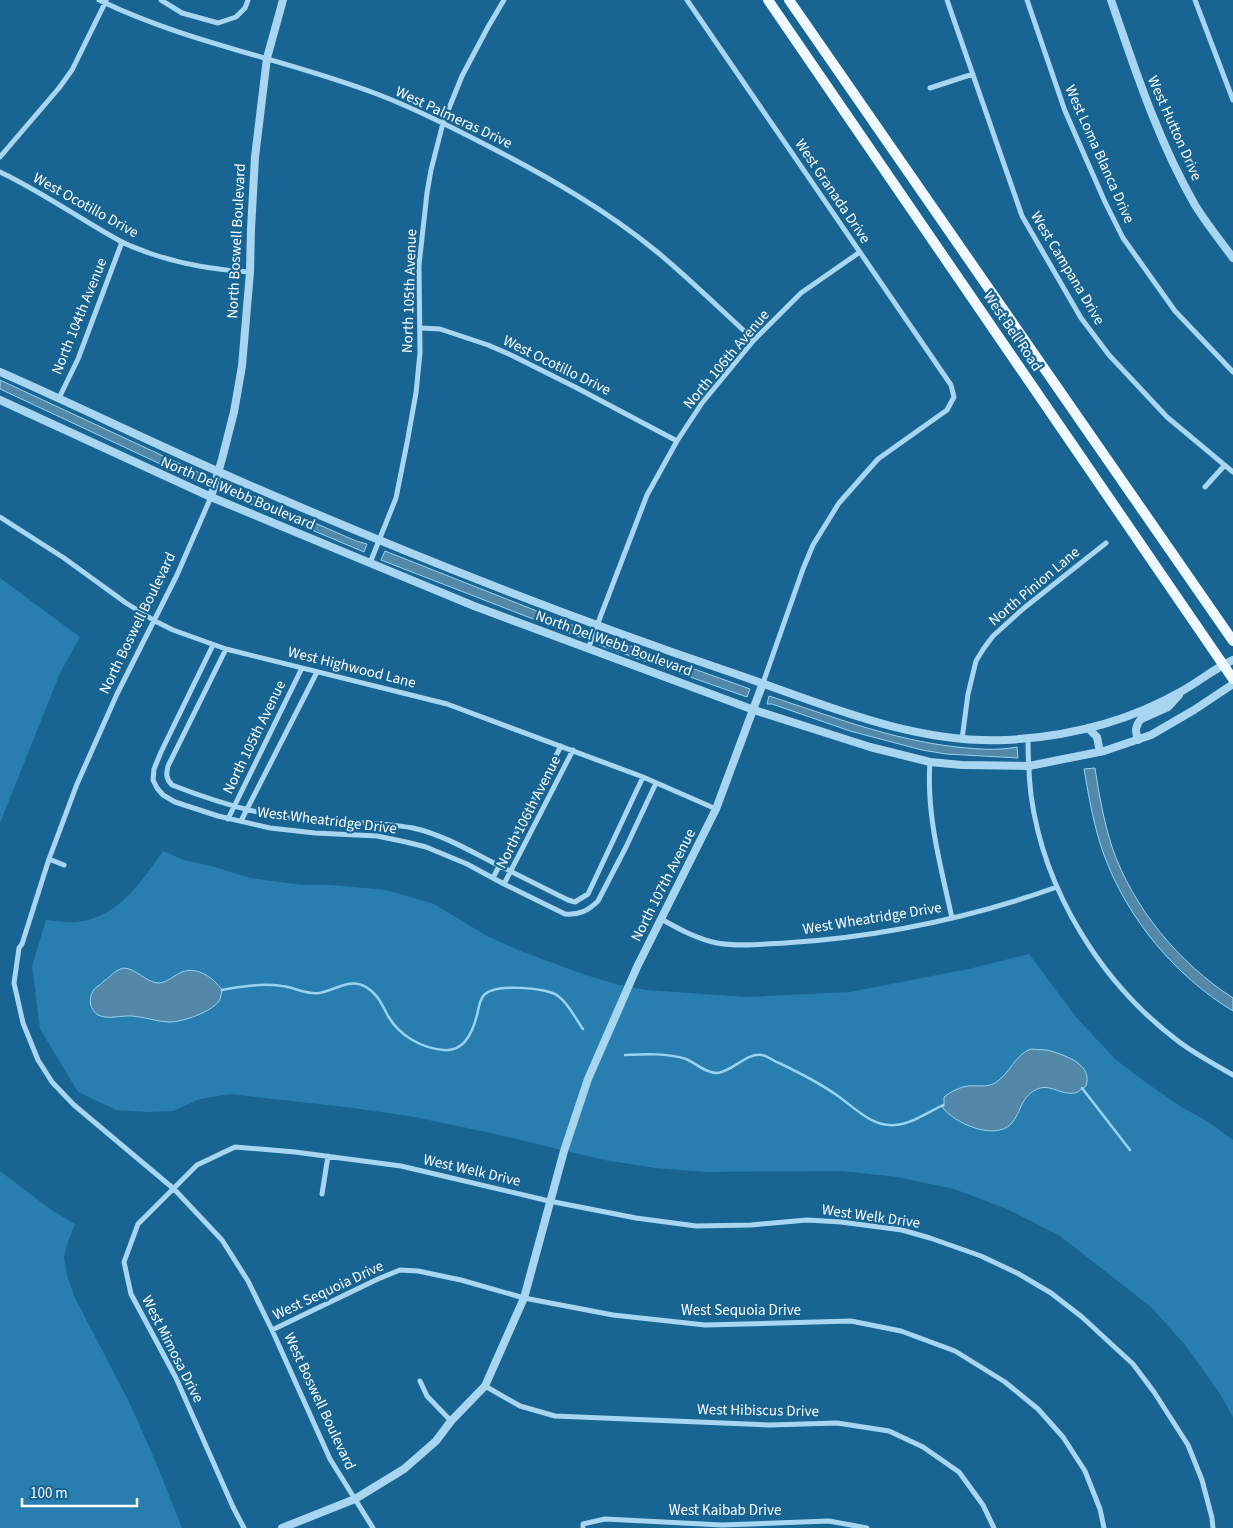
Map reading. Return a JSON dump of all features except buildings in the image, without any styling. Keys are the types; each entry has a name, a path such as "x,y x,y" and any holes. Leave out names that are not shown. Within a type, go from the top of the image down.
{"main road":[{"name":"West Bell Road","path":"768,0 1233,678"},
{"name":"West Bell Road","path":"789,0 1233,641"}],"street":[{"path":"161,0 182,13 218,23 236,17 245,8 248,0"},
{"name":"North Boswell Boulevard","path":"174,1189 74,1106 52,1082 38,1060 22,1023 14,983 19,948 22,944 49,859 78,784 113,703 178,575 211,497 218,472 234,412 242,366 250,272 255,157 267,58 283,0"},
{"name":"North 105th Avenue","path":"370,564 396,498 408,443 416,392 420,353 419,273 431,170 443,123 462,76 504,0"},
{"name":"West Granada Drive","path":"687,0 951,385 954,398"},
{"name":"West Campana Drive","path":"947,0 1022,216 1081,318 1110,355 1167,417 1233,472"},
{"name":"West Loma Blanca Drive","path":"1027,0 1065,112 1123,238 1175,311 1233,372"},
{"name":"West Hutton Drive","path":"1111,0 1141,86 1171,158 1196,206 1233,258"},
{"path":"1195,0 1233,100"},
{"path":"0,157 72,70 82,52 103,1"},
{"name":"West Palmeras Drive","path":"103,1 188,36 313,72 378,95 443,123 521,163 583,199 656,251 754,340"},
{"path":"930,88 973,74"},
{"name":"West Ocotillo Drive","path":"0,172 122,242 186,265 225,271 250,272"},
{"name":"North 104th Avenue","path":"59,398 78,359 122,242"},
{"name":"North 106th Avenue","path":"588,649 641,509 676,441 702,402 754,340 801,293 860,252"},
{"name":"West Ocotillo Drive","path":"420,328 440,329 511,355 676,441"},
{"name":"North Del Webb Boulevard","path":"0,372 141,438 379,540 598,625 878,722 922,733 962,739 1002,740 1066,734 1124,718 1157,704 1233,660"},
{"name":"North 107th Avenue","path":"282,1528 355,1499 404,1469 436,1441 451,1421 485,1386 524,1298 549,1201 588,1079 637,967 716,809 813,546 839,503 878,459 947,410 954,398"},
{"name":"North Del Webb Boulevard","path":"0,400 211,497 474,606 754,710 870,747 930,762 962,765 1029,766 1100,752 1151,736 1233,684"},
{"path":"1205,487 1224,466"},
{"name":"West Highwood Lane","path":"0,517 58,554 126,603 154,621 173,630 226,650 447,704 573,750 716,809"},
{"name":"North Pinion Lane","path":"962,739 968,694 976,661 984,648 993,636 1024,608 1106,544"},
{"name":"West Wheatridge Drive","path":"214,645 186,698 160,752 154,769 153,780 157,788 163,795 175,802 241,822 270,828 289,831 377,836 406,842 446,854 565,914 574,914 591,908 598,901 656,783"},
{"name":"West Wheatridge Drive","path":"226,650 176,748 166,774 168,781 172,785 210,800 299,819 364,822 415,829 458,844 574,902 588,894 644,778"},
{"name":"North 105th Avenue","path":"228,818 302,668"},
{"name":"North 105th Avenue","path":"241,822 317,672"},
{"path":"1138,740 1136,728 1141,719 1168,706 1182,691"},
{"path":"1088,728 1097,737 1100,752"},
{"path":"1028,738 1031,795 1047,859 1057,887 1085,941 1099,962 1130,998 1163,1029 1179,1042 1233,1075"},
{"name":"North 106th Avenue","path":"493,878 561,746"},
{"name":"North 106th Avenue","path":"504,884 573,750"},
{"path":"930,762 931,820 952,918"},
{"path":"49,859 64,865"},
{"name":"West Wheatridge Drive","path":"661,919 688,933 717,942 748,944 805,942 850,937 952,918 995,907 1057,887"},
{"name":"West Welk Drive","path":"174,1189 197,1165 235,1146 401,1166 549,1201 636,1218 696,1226 752,1225 807,1220 841,1222 902,1230 930,1238 981,1256 1017,1273 1050,1293 1082,1317 1132,1364 1154,1392 1188,1445 1202,1480 1214,1528"},
{"path":"322,1194 328,1156"},
{"name":"West Boswell Boulevard","path":"174,1189 222,1240 248,1282 272,1330 330,1459 373,1528"},
{"name":"West Mimosa Drive","path":"174,1189 138,1224 124,1262 131,1294 176,1378 244,1528"},
{"name":"West Sequoia Drive","path":"272,1330 378,1278 400,1270 418,1271 461,1280 524,1298 613,1315 705,1325 851,1321 901,1331 954,1351 1006,1382 1038,1409 1063,1437 1085,1471 1100,1509 1104,1528"},
{"path":"420,1381 427,1396 451,1421"},
{"name":"West Hibiscus Drive","path":"485,1386 520,1406 555,1416 770,1425 837,1423 889,1431 923,1447 959,1472 983,1505 994,1528"},
{"name":"West Kaibab Drive","path":"583,1526 606,1519 722,1525 829,1521 867,1528"}],"shaded area":[{"path":"0,380 204,475 201,483 0,389"},
{"path":"226,484 356,541 367,544 364,552 222,492"},
{"path":"385,551 585,630 582,638 381,560"},
{"path":"0,578 80,637 60,673 0,823"},
{"path":"602,636 750,689 747,697 599,645"},
{"path":"769,696 885,733 933,744 994,749 1017,747 1018,758 946,754 922,750 850,731 772,704 767,704"},
{"path":"1095,768 1109,838 1121,870 1132,891 1160,932 1177,951 1213,984 1233,998 1233,1011 1192,981 1173,963 1155,944 1126,901 1100,844 1090,802 1084,769"},
{"path":"163,851 184,860 250,878 302,885 331,885 386,890 434,904 487,936 523,952 583,974 619,985 647,990 747,997 850,992 973,968 1029,954 1076,1017 1115,1059 1148,1084 1183,1108 1207,1121 1233,1140 1233,1417 1220,1394 1186,1346 1151,1307 1060,1236 1007,1209 954,1189 897,1177 841,1171 706,1172 655,1168 604,1160 409,1116 230,1094 200,1099 173,1111 149,1112 116,1110 78,1092 40,1029 32,966 46,920 77,922 105,914 127,897"},
{"path":"123,968 132,970 158,983 164,982 182,972 199,972 210,977 219,986 222,990 220,999 210,1009 176,1022 132,1016 106,1017 98,1015 93,1010 91,1004 93,991 115,972"},
{"path":"1031,1049 1051,1051 1077,1062 1086,1072 1086,1086 1074,1093 1065,1093 1044,1087 1033,1091 1025,1099 1011,1124 1004,1129 995,1131 975,1128 965,1124 955,1119 942,1107 944,1106 944,1097 955,1090 968,1086 992,1085 1005,1075 1021,1055"},
{"path":"0,1171 50,1209 75,1224 64,1257 67,1275 74,1296 129,1402 182,1528 0,1528"}],"waterway":[{"path":"222,990 244,986 274,985 315,993 325,992 348,984 360,984 374,993 393,1023 405,1035 419,1044 444,1050 451,1050 462,1044 473,1028 483,996 491,991 500,989 522,988 544,990 552,993 558,996 572,1011 583,1029"},
{"path":"625,1055 656,1054 679,1057 713,1073 723,1072 751,1056 764,1056 824,1087 871,1120 887,1125 907,1122 943,1105"},
{"path":"1082,1088 1130,1150"}]}
